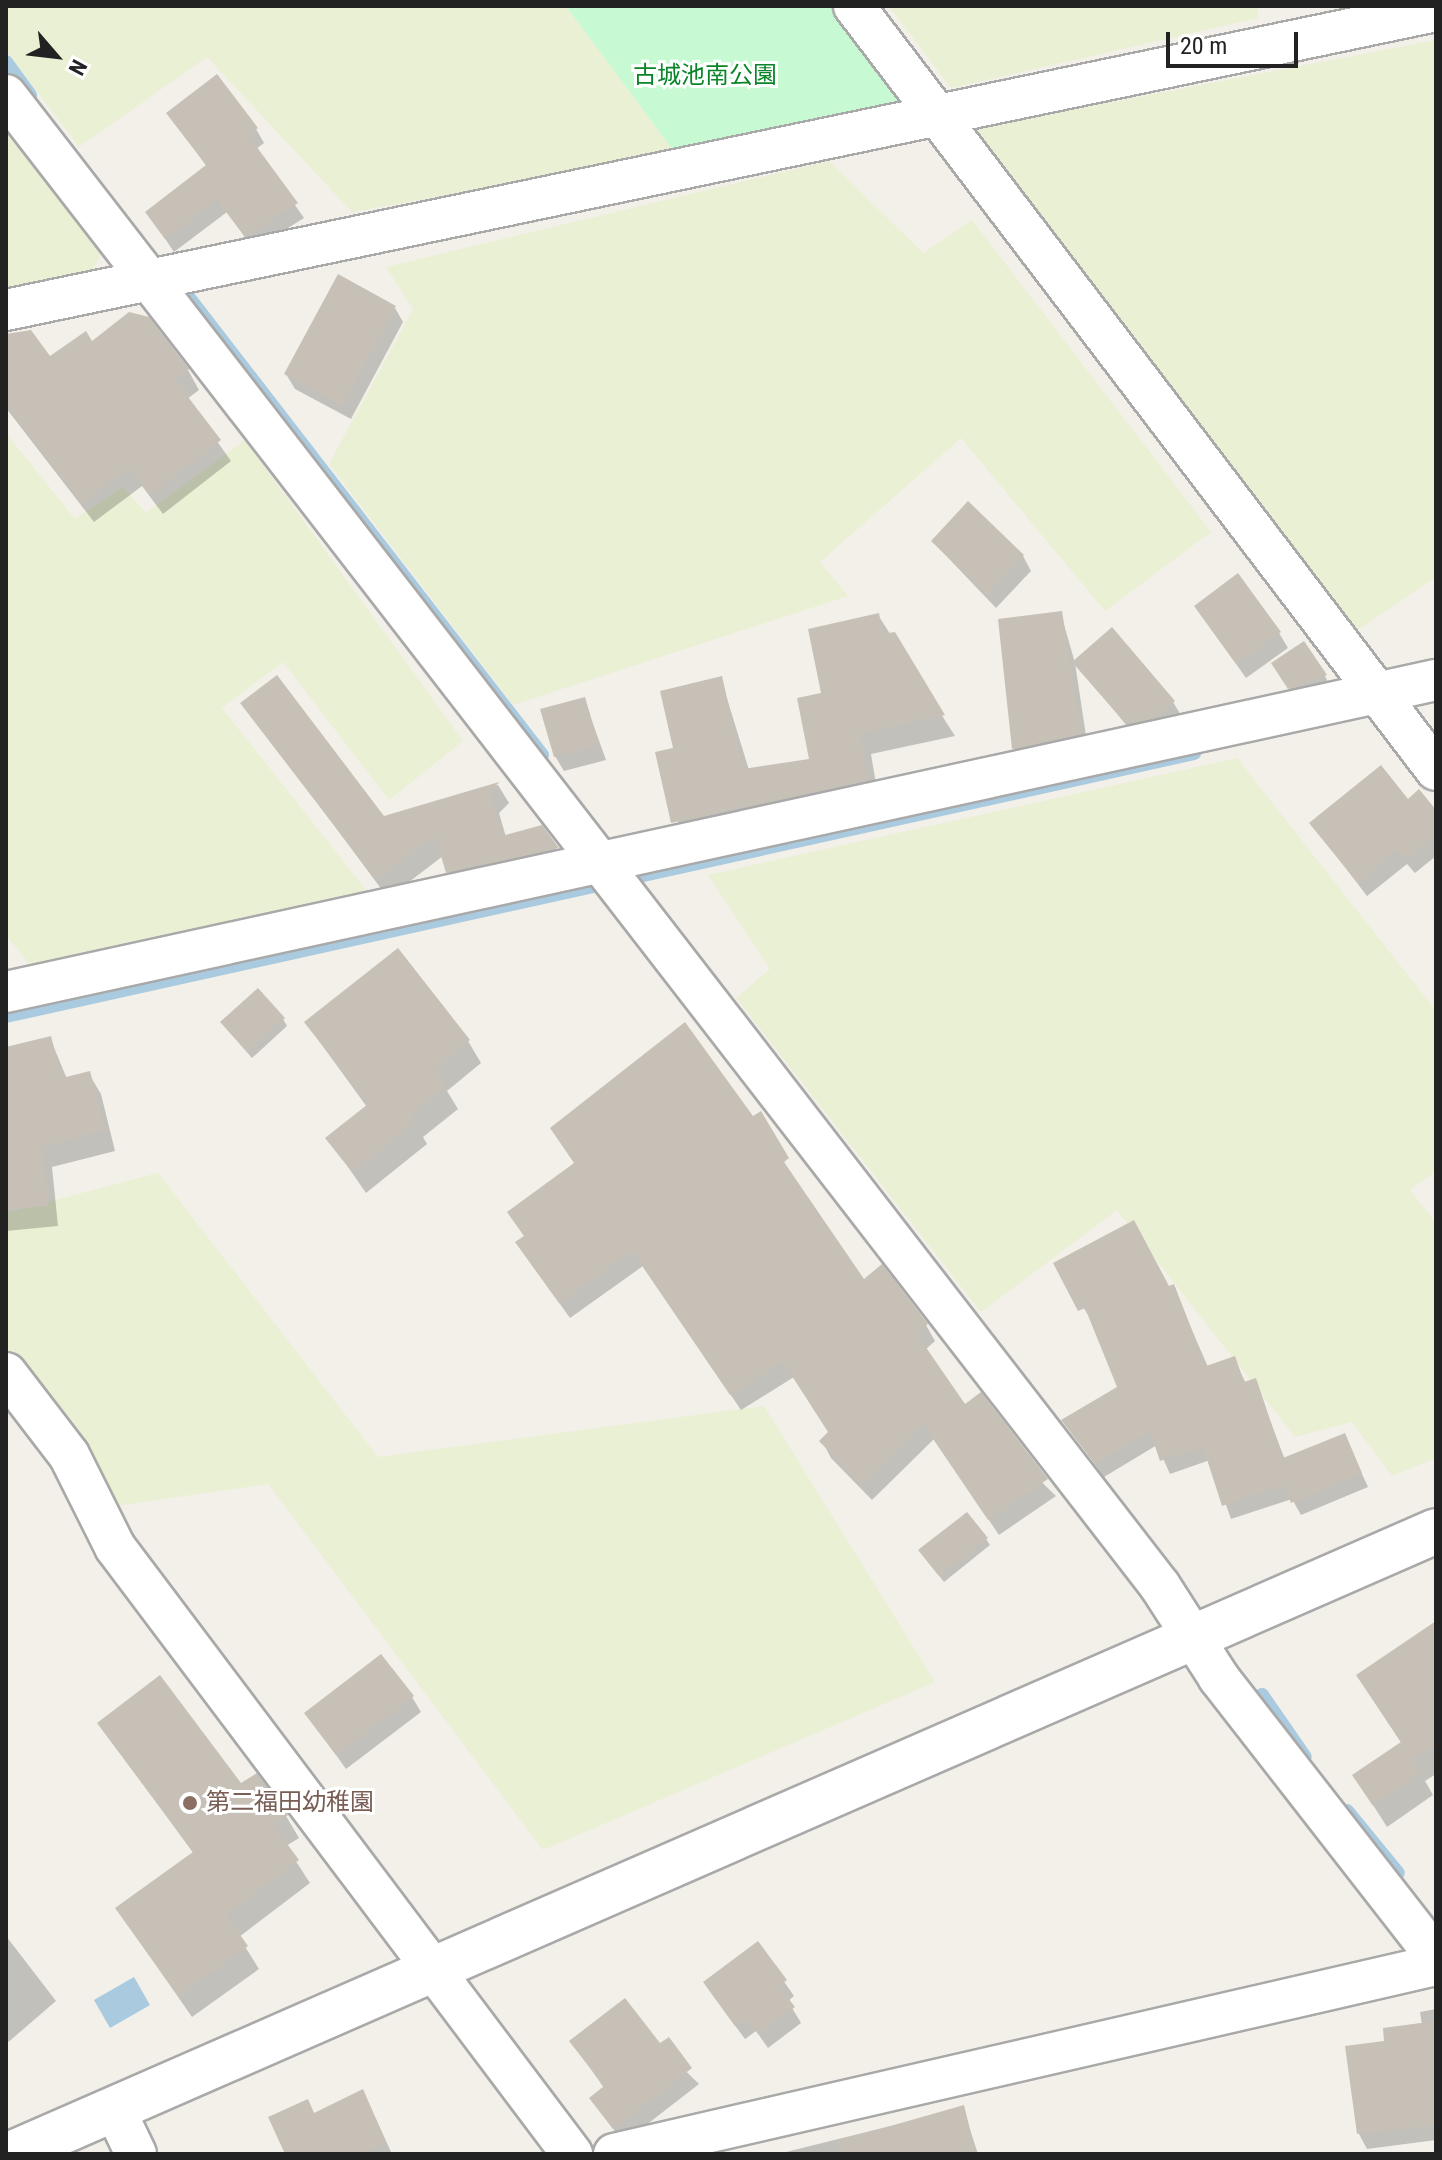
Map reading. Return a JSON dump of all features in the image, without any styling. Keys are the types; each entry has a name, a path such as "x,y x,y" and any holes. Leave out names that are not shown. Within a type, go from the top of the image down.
{"street":[{"path":"854,6 1436,770"},
{"path":"6,310 939,118 1436,11"},
{"path":"6,95 163,277 615,869 1436,1957"},
{"path":"6,992 615,869 1384,701 1436,680"},
{"path":"6,1373 69,1455 115,1547 572,2154"},
{"path":"11,2154 430,1967 1436,1531"},
{"path":"614,2154 1436,1965"},
{"path":"114,2108 136,2154"}],"green space":[{"path":"6,6 566,6 676,154 352,212 207,57 79,147 6,50"},
{"name":"古城池南公園","path":"566,6 842,6 905,83 896,106 676,154"},
{"path":"889,6 1257,6 1258,18 951,88"},
{"path":"1436,40 1436,577 1356,631 971,129"},
{"path":"6,126 101,252 92,274 6,289"},
{"path":"829,161 923,253 972,220 1211,532 1105,611 961,438 820,562 848,596 513,705 329,464 413,309 386,267"},
{"path":"6,433 75,519 123,487 146,513 245,440 463,741 389,800 283,662 222,708 370,895 31,966 6,935"},
{"path":"1237,758 1436,1011 1436,1171 1410,1190 1436,1223 1436,1458 1392,1476 1352,1422 1295,1437 1117,1210 981,1312 736,998 770,969 708,875"},
{"path":"158,1173 378,1457 764,1406 935,1682 543,1850 268,1484 116,1506 6,1358 6,1213"}],"water":[{"path":"134,1977 150,2005 110,2028 94,2000"}],"building":[{"path":"217,74 258,128 248,135 298,203 245,237 217,200 165,239 145,212 206,165 166,113"},
{"path":"338,274 396,306 342,406 284,374"},
{"path":"129,312 149,317 189,369 175,380 221,440 150,495 129,468 82,504 6,406 6,334 31,330 50,356 86,331 92,341"},
{"path":"968,501 1024,555 987,595 931,541"},
{"path":"1238,573 1281,632 1236,664 1194,606"},
{"path":"1062,611 1081,734 1012,749 998,619"},
{"path":"879,613 883,634 895,632 945,715 860,733 868,780 671,823 655,752 673,748 660,691 722,676 743,769 809,759 797,698 821,693 808,629"},
{"path":"1112,627 1175,701 1155,718 1126,724 1072,662"},
{"path":"1304,641 1327,675 1288,689 1271,663"},
{"path":"277,675 384,816 499,782 490,793 502,836 542,825 559,848 446,873 435,835 376,880 240,703"},
{"path":"585,697 599,745 554,757 540,709"},
{"path":"1381,765 1408,799 1419,789 1436,810 1436,835 1405,860 1397,850 1357,882 1309,823"},
{"path":"398,948 470,1040 434,1069 446,1086 410,1114 416,1121 352,1172 325,1138 368,1104 304,1022"},
{"path":"258,988 285,1018 247,1052 220,1022"},
{"path":"685,1022 753,1116 761,1111 789,1158 784,1162 864,1279 882,1264 928,1324 916,1333 965,1404 981,1392 1048,1479 988,1520 923,1424 862,1485 819,1441 828,1432 783,1362 730,1395 632,1251 559,1303 515,1242 524,1236 507,1212 574,1163 550,1128"},
{"path":"51,1036 62,1078 90,1071 105,1130 42,1147 48,1206 6,1210 6,1047"},
{"path":"1134,1220 1169,1286 1174,1284 1206,1366 1235,1356 1244,1382 1256,1378 1283,1458 1345,1433 1362,1473 1291,1503 1284,1485 1222,1506 1203,1447 1160,1461 1150,1431 1095,1464 1061,1420 1117,1387 1085,1308 1078,1311 1053,1263"},
{"path":"967,1512 988,1538 939,1576 918,1550"},
{"path":"1436,1621 1436,1744 1413,1759 1422,1772 1373,1806 1352,1775 1401,1742 1356,1675"},
{"path":"381,1654 414,1696 336,1755 304,1713"},
{"path":"160,1675 241,1783 257,1773 288,1815 273,1825 299,1860 226,1915 248,1946 178,1996 115,1908 193,1852 97,1723"},
{"path":"758,1941 787,1980 779,1986 795,2007 758,2034 746,2018 735,2026 703,1982"},
{"path":"625,1998 660,2043 669,2037 692,2068 613,2129 589,2098 604,2086 569,2041"},
{"path":"1436,2021 1436,2125 1357,2134 1345,2046 1384,2041 1383,2028"},
{"path":"363,2089 386,2142 361,2154 285,2154 268,2117 308,2099 314,2113"},
{"path":"964,2105 976,2154 839,2154 838,2141"}],"waterway":[{"path":"6,62 30,95"},
{"path":"176,281 542,755"},
{"path":"6,1016 1194,753"},
{"path":"1262,1695 1305,1757"},
{"path":"1347,1811 1398,1873"}],"place":[{"name":"第二福田幼稚園","path":"190,1803"}]}
